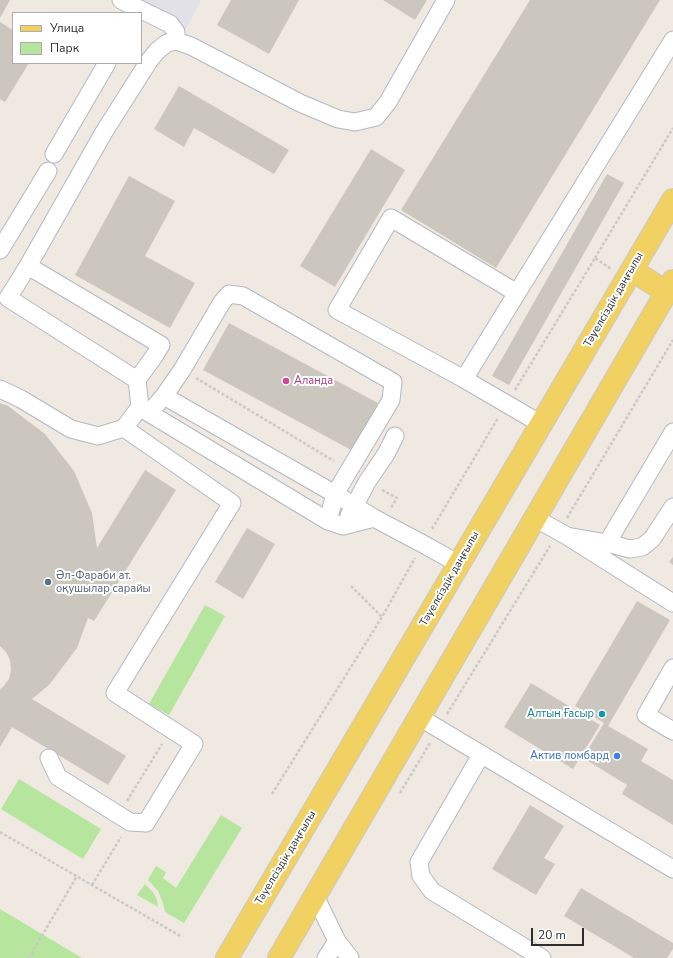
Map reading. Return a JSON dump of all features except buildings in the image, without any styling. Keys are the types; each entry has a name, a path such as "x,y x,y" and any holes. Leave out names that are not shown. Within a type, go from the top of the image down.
{"main road":[{"name":"Тәуелсіздік даңғылы","path":"226,958 673,200"},
{"path":"279,958 418,717 670,287 629,274"}],"lane":[{"path":"121,0 170,24 176,32 176,42"},
{"path":"145,58 167,44 176,42 191,46 300,103 338,119 355,122 376,117 388,102 446,0"},
{"path":"464,379 673,40"},
{"path":"54,154 106,64"},
{"path":"142,64 28,266 4,296 137,380 145,410 335,523 378,520"},
{"path":"0,250 48,171"},
{"path":"517,293 391,218 337,310 464,379 541,424"},
{"path":"28,266 161,344 137,380"},
{"path":"0,390 21,399 70,429 98,436 124,428 164,396 182,370 222,302 229,294 243,296 393,382 391,400 335,494 335,523"},
{"path":"164,396 378,520 458,564"},
{"path":"49,758 58,777 124,819 146,823 194,744 115,693 232,503 124,428"},
{"path":"607,543 673,432"},
{"path":"335,523 354,506 367,482 386,454 395,436"},
{"path":"562,534 630,549 642,547 652,539 673,507"},
{"path":"535,518 673,603"},
{"path":"673,668 646,715 673,731"},
{"path":"418,717 673,869"},
{"path":"482,755 419,862 421,876 432,891 542,958"},
{"path":"315,896 337,941 350,958"},
{"path":"326,958 337,941"}],"path":[{"path":"272,794 382,617 423,544 673,128"},
{"path":"595,258 629,274"},
{"path":"562,534 673,340"},
{"path":"182,370 348,470"},
{"path":"367,482 397,498 378,520"},
{"path":"351,586 382,617"},
{"path":"92,885 124,819 172,730"},
{"path":"0,832 182,937"},
{"path":"29,958 77,876"}],"shaded area":[{"path":"121,0 201,0 180,41 142,15 142,12 138,12"}],"green space":[{"path":"205,605 225,616 169,715 149,704"},
{"path":"19,779 101,829 83,859 1,809"},
{"path":"221,815 242,828 184,923 165,912 158,891 148,880 156,866 166,872 163,878 176,888"},
{"path":"145,884 153,892 157,900 158,907 137,895"},
{"path":"0,909 82,958 0,958"}],"place":[{"name":"Аланда","path":"286,381"},
{"name":"Әл-Фараби ат. оқушылар сарайы","path":"48,582"},
{"name":"Алтын Ғасыр","path":"602,714"},
{"name":"Актив ломбард","path":"617,756"}]}
